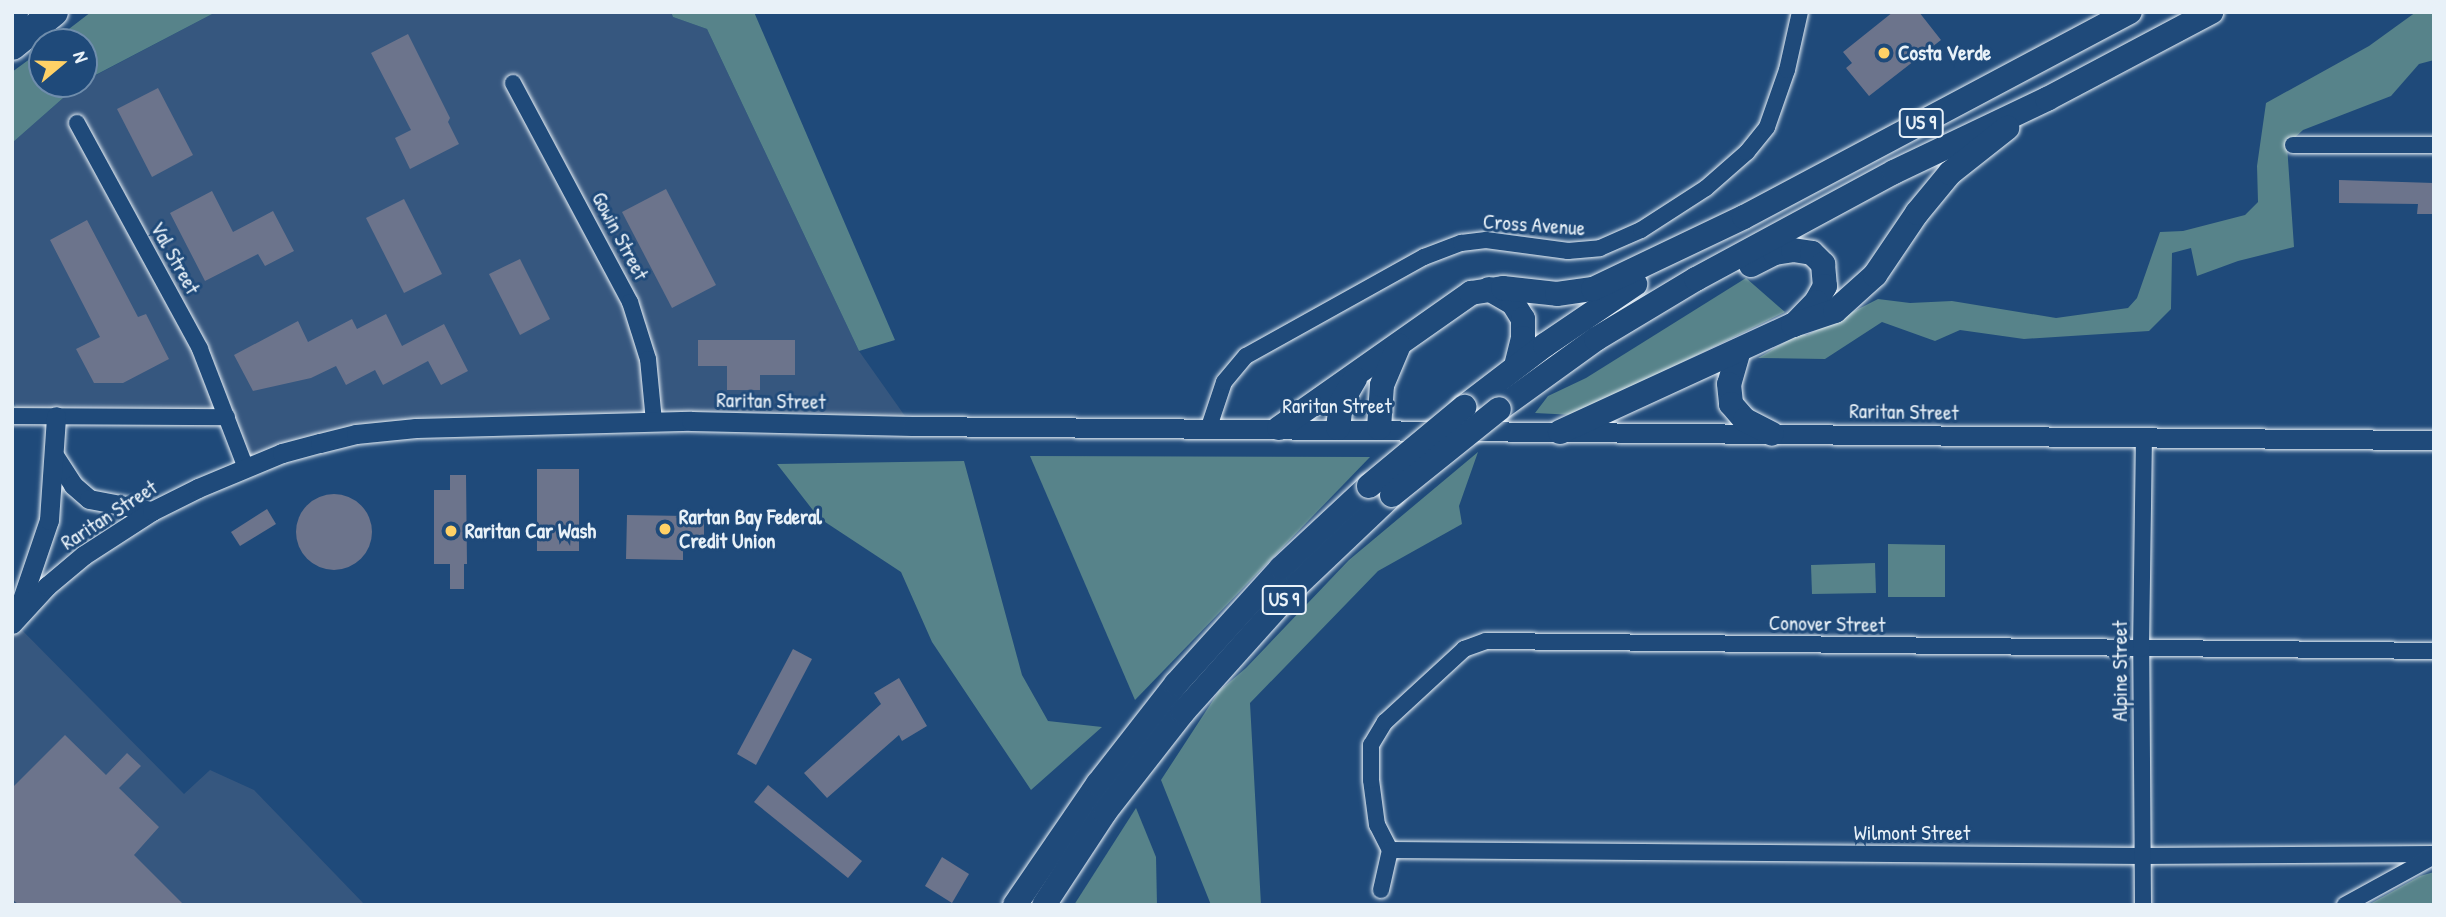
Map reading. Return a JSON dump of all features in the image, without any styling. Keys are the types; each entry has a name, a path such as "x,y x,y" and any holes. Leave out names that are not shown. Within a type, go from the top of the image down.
{"highway":[{"path":"12,46 54,12"},
{"name":"US 9","path":"1015,905 1098,784 1176,684 1272,577 1369,486 1464,407 1516,366 1711,233 2130,12"},
{"name":"US 9","path":"1044,905 1105,812 1183,712 1297,585 1392,495 1499,409 1596,340 1665,296 1906,166 2047,99 2211,12"},
{"path":"1560,432 1793,325 1835,311 1855,296 1875,275 1917,213 1951,173 2047,99"},
{"path":"1279,428 1399,345 1461,298 1489,289 1583,292 1711,233"},
{"path":"1665,296 1775,253 1804,251 1823,264 1827,279 1816,302 1793,325"},
{"path":"1489,289 1513,303 1523,319 1523,338 1516,366"},
{"path":"1379,428 1385,375 1399,345"},
{"path":"1739,350 1729,384 1731,404 1745,420 1772,433"},
{"path":"1338,428 1340,403 1359,372"}],"street":[{"name":"Cross Avenue","path":"1209,427 1224,382 1246,356 1424,257 1461,243 1486,240 1568,251 1600,248 1641,230 1698,193 1736,163 1767,127 1787,70 1800,12"},
{"name":"Gowin Street","path":"513,83 630,302 648,359 654,421"},
{"name":"Val Street","path":"77,123 200,349 227,417"},
{"path":"2293,145 2434,145"},
{"path":"12,416 227,417 246,468"},
{"path":"13,623 49,520 55,457 55,416"},
{"name":"Raritan Street","path":"13,623 47,586 84,555 152,511 282,453 356,434 436,427 654,421 912,426 1379,428 2434,440"},
{"name":"Alpine Street","path":"2143,905 2141,649 2144,438"},
{"path":"55,457 72,485 89,499 152,511"},
{"name":"Conover Street","path":"1391,850 1377,825 1371,780 1371,745 1385,722 1464,649 1486,641 2434,650"},
{"path":"1381,890 1391,850"},
{"name":"Wilmont Street","path":"1391,850 2142,856 2434,855"},
{"path":"2345,905 2434,855"}],"shaded area":[{"path":"216,12 671,12 673,17 707,29 859,351 912,426 416,428 246,468 227,417 22,416 12,399 12,143 63,98 98,98 98,74"},
{"path":"14,622 184,794 210,770 254,790 365,905 12,905"}],"green space":[{"path":"91,12 216,12 98,74 98,28 70,28"},
{"path":"671,12 754,12 895,340 859,351 707,29 673,17"},
{"path":"2416,12 2434,12 2434,60 2419,64 2391,96 2303,130 2287,145 2294,247 2238,261 2197,276 2191,248 2172,253 2171,309 2149,331 2024,339 1960,330 1935,341 1882,322 1825,359 1758,358 1799,334 1807,335 1878,299 1910,303 1952,301 2056,318 2128,308 2137,298 2160,232 2183,231 2245,215 2258,202 2257,166 2266,103 2369,46"},
{"path":"28,60 28,98 63,98 12,143 12,72"},
{"path":"1746,278 1785,312 1574,415 1535,413 1548,396 1586,378"},
{"path":"1478,452 1459,506 1462,524 1378,571 1250,703 1261,905 1211,905 1161,780 1219,691 1246,668 1349,560"},
{"path":"1030,456 1370,457 1135,700"},
{"path":"964,461 1022,675 1048,721 1102,727 1031,790 932,642 901,572 819,518 777,464"},
{"path":"1888,544 1945,545 1945,597 1888,597"},
{"path":"1875,563 1876,593 1812,594 1811,565"},
{"path":"1136,808 1156,857 1157,905 1074,905"},
{"path":"2434,872 2434,905 2368,905 2420,876"}],"building":[{"name":"Costa Verde","path":"1893,12 1919,12 1941,40 1869,96 1846,68 1852,63 1843,52"},
{"path":"408,34 450,118 448,122 459,144 410,169 395,138 411,130 371,53"},
{"path":"158,88 193,155 152,177 117,109"},
{"path":"2339,180 2434,183 2434,214 2417,214 2418,204 2339,203"},
{"path":"666,189 716,285 672,308 622,212"},
{"path":"212,191 233,232 273,211 294,251 265,266 258,254 205,281 170,213"},
{"path":"404,199 442,274 404,293 366,218"},
{"path":"87,220 138,317 146,314 169,359 123,383 94,383 76,349 100,337 50,240"},
{"path":"520,259 550,319 520,335 489,274"},
{"path":"386,314 402,346 444,324 468,371 441,385 428,361 383,385 375,370 346,385 336,366 311,378 253,391 234,355 298,321 308,342 352,319 357,329"},
{"path":"698,340 795,340 795,375 760,375 760,390 727,390 727,366 698,366"},
{"path":"537,469 579,469 579,551 537,551"},
{"name":"Raritan Car Wash","path":"450,475 466,475 467,564 464,564 464,589 450,589 450,564 434,564 434,490 450,490"},
{"path":"334,494 348,497 361,505 369,518 372,532 369,546 361,559 348,567 334,570 320,567 307,559 299,546 296,532 299,518 307,505 320,497"},
{"path":"267,509 276,524 240,546 231,532"},
{"name":"Rartan Bay Federal Credit Union","path":"627,515 686,516 686,520 704,520 704,538 683,538 683,560 626,559"},
{"path":"793,649 812,659 756,765 737,754"},
{"path":"899,678 927,726 902,741 899,735 827,798 804,773 881,704 874,693"},
{"path":"65,735 106,775 127,753 141,766 119,788 159,827 134,855 184,905 19,905 12,899 12,788"},
{"path":"768,785 862,861 848,878 754,802"},
{"path":"942,857 969,874 952,903 925,886"}],"place":[{"name":"Costa Verde","path":"1884,53"},
{"name":"Rartan Bay Federal Credit Union","path":"665,529"},
{"name":"Raritan Car Wash","path":"451,531"}]}
